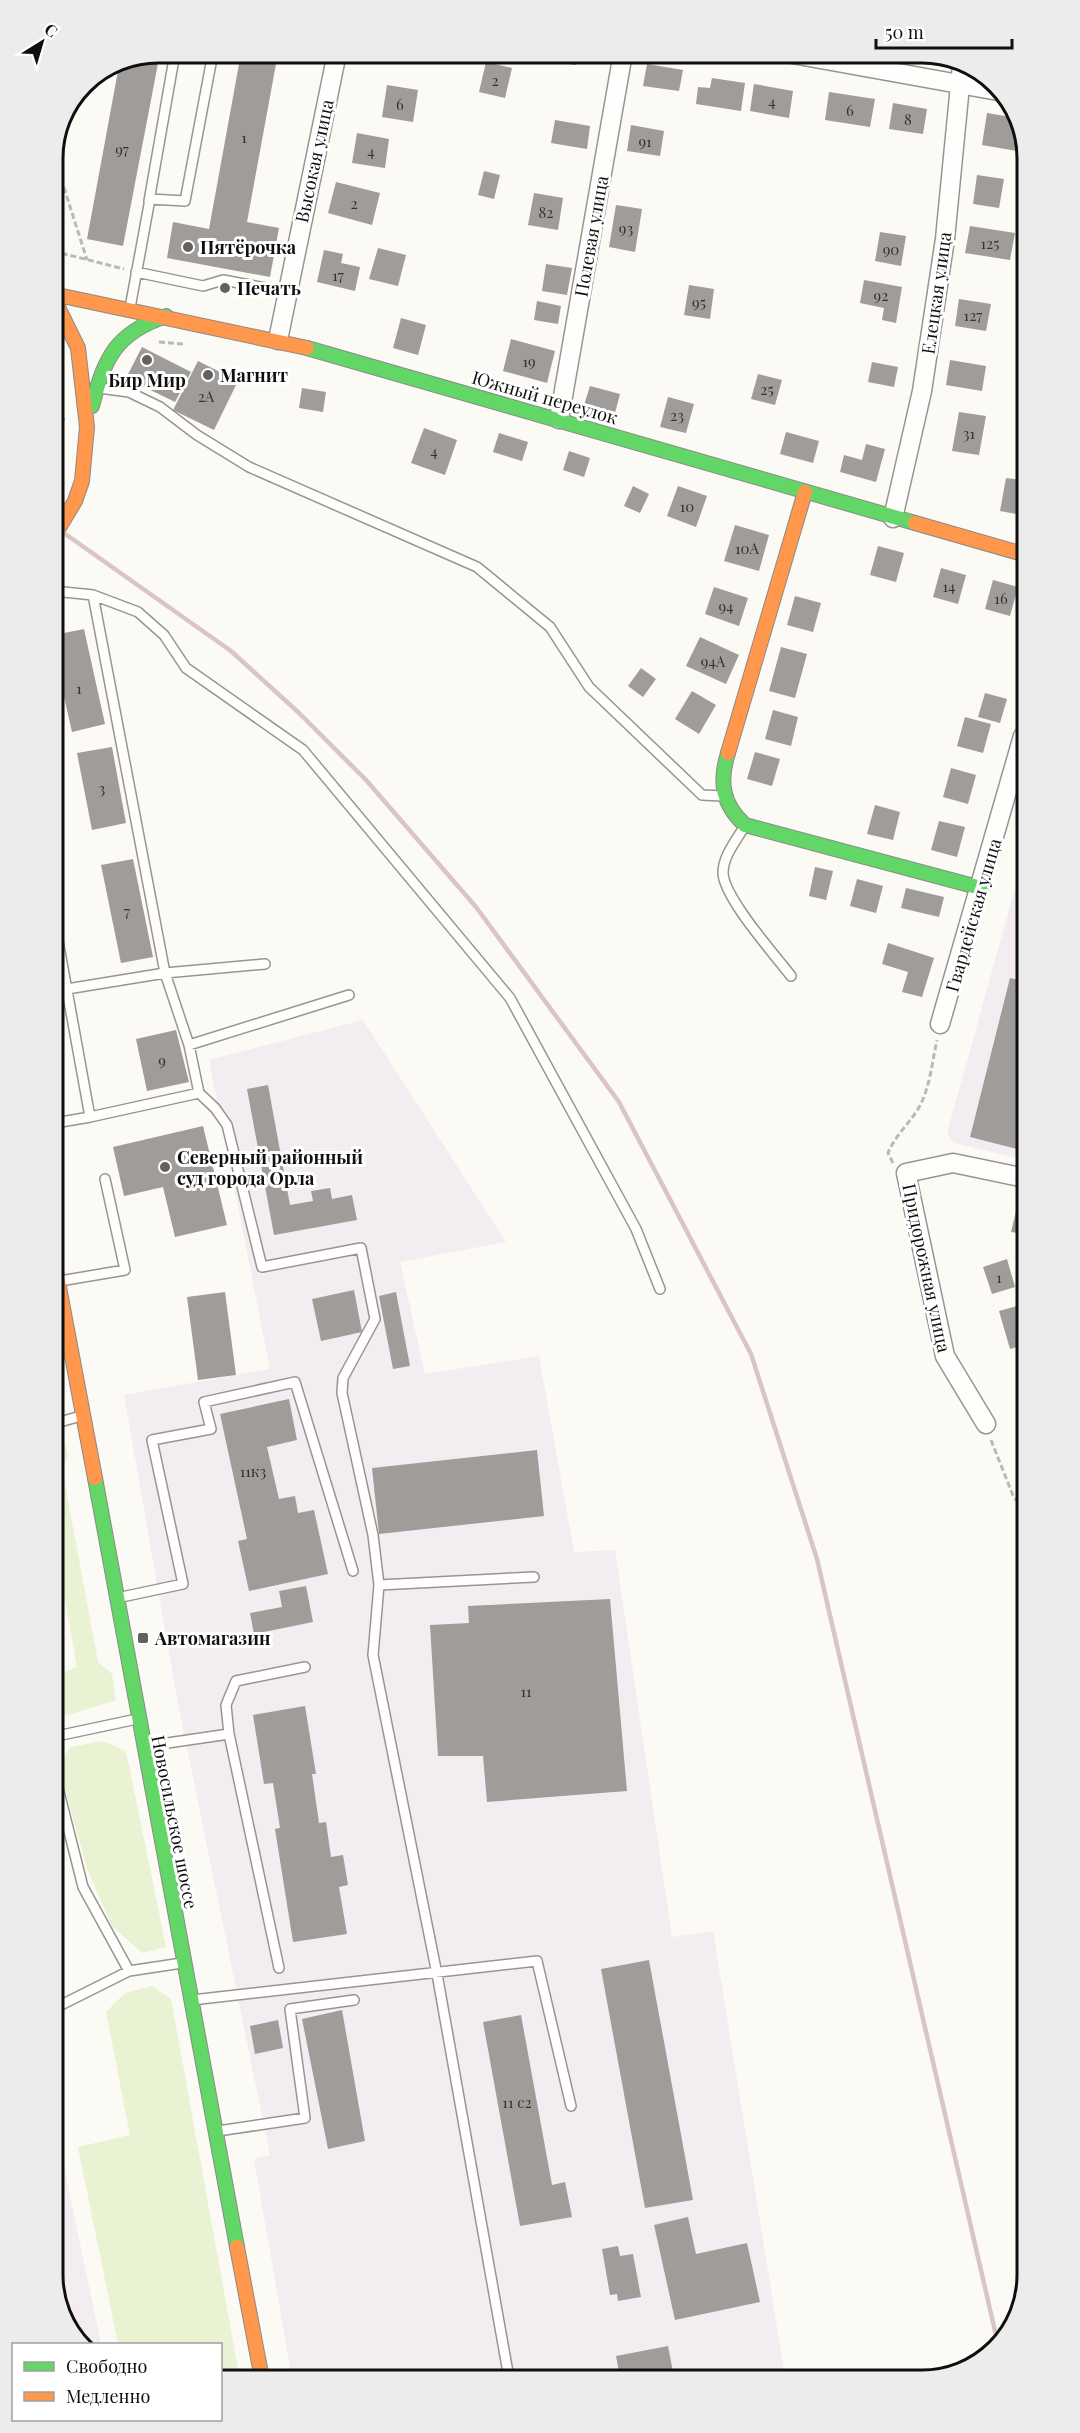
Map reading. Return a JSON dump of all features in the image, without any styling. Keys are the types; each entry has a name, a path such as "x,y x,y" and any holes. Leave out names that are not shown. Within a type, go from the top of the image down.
{"street":[{"name":"Высокая улица","path":"278,340 335,63"},
{"name":"Полевая улица","path":"559,419 621,63"},
{"path":"839,63 987,90"},
{"name":"Елецкая улица","path":"893,518 922,391 945,239 961,72"},
{"name":"Южный переулок","path":"63,297 130,308 278,340 1017,552"},
{"path":"63,316 78,348 87,427"},
{"path":"63,521 75,501 82,481 87,427 109,352 122,337 140,324 166,316"},
{"path":"806,492 723,770 722,796 732,814 745,825 981,888"},
{"name":"Гвардейская улица","path":"940,1024 1017,758"},
{"path":"906,1173 953,1163 1017,1177"},
{"name":"Придорожная улица","path":"906,1173 945,1356 986,1424"},
{"name":"Новосильское шоссе","path":"63,1318 260,2370"}],"lane":[{"path":"130,308 173,63"},
{"path":"149,201 185,201 211,63"},
{"path":"136,272 203,286 223,280 287,292"},
{"path":"97,388 129,392 160,407 198,435 249,466 477,567 550,627 589,687 702,795 722,796"},
{"path":"63,592 93,595 138,612 164,635 186,668 303,750 510,998 636,1229 660,1289"},
{"path":"93,595 165,973 189,1045 199,1093 215,1108 227,1125 262,1267 361,1248 375,1319 343,1378 342,1393 373,1535 379,1585 374,1655 437,1974 508,2370"},
{"path":"745,825 725,860 723,875 733,899 792,976"},
{"path":"67,989 165,973 265,964"},
{"path":"63,967 90,1117"},
{"path":"189,1045 349,995"},
{"path":"63,1122 199,1093"},
{"path":"63,1284 125,1270 105,1179"},
{"path":"115,1599 183,1584 152,1440 211,1429 204,1402 295,1382 353,1571"},
{"path":"63,1421 81,1416"},
{"path":"379,1585 534,1577"},
{"path":"279,1968 229,1734 226,1705 236,1681 305,1667"},
{"path":"63,1735 137,1719"},
{"path":"143,1747 229,1734"},
{"path":"63,1808 83,1887 129,1971"},
{"path":"191,2000 290,1987 437,1974 537,1962 571,2106"},
{"path":"63,2004 129,1971 184,1963"},
{"path":"216,2132 304,2118 290,2009 354,2000"}],"path":[{"path":"63,184 87,260"},
{"path":"63,254 136,272"},
{"path":"906,1173 893,1165 888,1153 895,1136 918,1109 926,1090 940,1024"},
{"path":"986,1424 1017,1501"}],"shaded area":[{"path":"1017,881 1017,1158 954,1143 947,1133"},
{"path":"363,1020 506,1242 400,1262 425,1374 539,1356 574,1552 615,1550 672,1937 713,1931 784,2370 290,2370 254,2159 270,2155 178,1704 124,1395 270,1369 209,1060"},
{"path":"63,2161 101,2343 92,2343 83,2333 73,2317 65,2293"}],"green space":[{"path":"63,1436 68,1456 63,1466"},
{"path":"63,1473 98,1662 112,1674 116,1700 63,1715 63,1673 77,1667 63,1588"},
{"path":"102,1741 126,1751 166,1947 142,1953 112,1926 88,1871 63,1783 63,1758 71,1747"},
{"path":"152,1986 171,1999 238,2370 222,2370 222,2343 118,2343 78,2147 130,2135 106,2012 125,1993"}],"building":[{"path":"158,63 123,246 87,239 118,73 128,68"},
{"path":"239,63 276,63 247,222 279,228 270,277 167,258 173,222 209,229"},
{"path":"486,63 512,68 505,98 479,92"},
{"path":"647,64 683,70 679,91 643,86"},
{"path":"712,78 745,83 741,111 696,104 698,87 710,88"},
{"path":"754,84 793,91 789,118 750,111"},
{"path":"387,85 418,90 413,122 382,117"},
{"path":"829,92 875,99 870,127 825,120"},
{"path":"893,103 927,109 923,134 889,129"},
{"path":"987,113 1007,116 1016,151 982,145"},
{"path":"555,120 590,126 587,149 551,143"},
{"path":"631,125 664,131 660,156 627,151"},
{"path":"357,133 389,139 385,168 352,163"},
{"path":"484,171 500,175 494,199 478,195"},
{"path":"977,175 1004,179 999,208 973,204"},
{"path":"336,182 380,193 372,225 328,213"},
{"path":"534,193 563,198 558,230 528,225"},
{"path":"616,205 642,209 635,252 609,247"},
{"path":"970,226 1015,233 1010,260 965,253"},
{"path":"880,232 906,236 901,266 875,261"},
{"path":"378,248 406,255 398,286 369,279"},
{"path":"324,250 343,254 341,263 360,267 355,291 317,282"},
{"path":"546,264 572,268 567,295 542,291"},
{"path":"864,280 902,287 896,323 882,320 884,308 860,303"},
{"name":"Печать","path":"222,283 230,285 229,293 220,291"},
{"path":"689,285 714,289 710,319 684,315"},
{"path":"959,299 991,304 986,331 955,326"},
{"path":"537,301 561,306 558,324 534,320"},
{"path":"401,318 426,325 418,355 393,348"},
{"path":"511,339 555,351 547,383 503,371"},
{"path":"142,347 191,372 175,402 126,378"},
{"path":"950,360 986,366 982,391 946,385"},
{"path":"198,361 238,381 214,430 173,410"},
{"path":"872,362 898,367 894,387 868,382"},
{"path":"758,374 782,380 775,405 751,399"},
{"path":"590,386 620,394 615,413 584,405"},
{"path":"302,388 326,392 323,412 299,408"},
{"path":"668,397 694,404 686,433 660,427"},
{"path":"959,412 986,416 979,455 952,451"},
{"path":"424,428 457,440 445,475 411,463"},
{"path":"786,432 819,441 813,463 780,454"},
{"path":"499,433 528,442 522,461 493,452"},
{"path":"866,444 885,449 876,482 840,472 844,455 862,460"},
{"path":"569,451 590,458 584,477 563,470"},
{"path":"1006,478 1017,479 1017,514 1000,511"},
{"path":"633,486 649,494 640,513 624,506"},
{"path":"678,486 707,496 696,527 667,516"},
{"path":"735,525 769,535 759,571 724,561"},
{"path":"878,546 904,553 896,582 870,575"},
{"path":"941,568 966,575 958,604 933,597"},
{"path":"993,580 1017,587 1010,616 985,609"},
{"path":"714,587 748,598 739,626 705,614"},
{"path":"795,596 821,603 813,632 787,625"},
{"path":"84,629 105,724 72,732 63,692 63,633"},
{"path":"700,637 739,655 726,684 686,666"},
{"path":"781,647 807,654 795,698 769,691"},
{"path":"641,668 656,679 643,697 628,686"},
{"path":"692,691 716,705 699,734 675,719"},
{"path":"985,693 1007,699 1000,723 978,717"},
{"path":"773,710 798,717 791,746 765,739"},
{"path":"965,717 991,724 983,753 957,746"},
{"path":"112,747 126,823 92,830 77,753"},
{"path":"755,752 780,759 772,786 747,779"},
{"path":"951,768 976,775 968,804 943,797"},
{"path":"875,805 900,812 893,840 867,834"},
{"path":"939,821 965,827 957,857 931,850"},
{"path":"133,859 153,957 121,963 101,865"},
{"path":"815,867 833,871 826,900 809,896"},
{"path":"857,879 883,886 876,913 850,906"},
{"path":"906,888 944,897 939,917 901,908"},
{"path":"888,943 934,958 922,997 902,992 908,972 882,964"},
{"path":"1010,978 1017,980 1017,1149 970,1137"},
{"path":"176,1030 189,1082 147,1091 136,1039"},
{"path":"268,1085 290,1205 313,1201 311,1191 330,1188 332,1199 352,1195 357,1220 274,1235 247,1089"},
{"name":"Северный районный суд города Орла","path":"203,1126 227,1225 175,1237 163,1187 124,1196 113,1147"},
{"path":"1017,1207 1017,1233 1011,1232"},
{"path":"1007,1259 1015,1287 992,1294 983,1267"},
{"path":"354,1290 362,1332 321,1341 312,1299"},
{"path":"225,1292 236,1375 198,1380 187,1297"},
{"path":"396,1292 410,1366 393,1369 379,1296"},
{"path":"1017,1306 1017,1347 1010,1349 999,1311"},
{"path":"289,1399 297,1440 267,1447 279,1499 295,1496 298,1513 314,1510 328,1574 249,1591 238,1541 247,1539 220,1414"},
{"path":"537,1450 544,1516 379,1534 372,1468"},
{"path":"306,1586 313,1622 254,1634 250,1613 282,1607 279,1591"},
{"path":"610,1599 627,1791 487,1802 483,1756 438,1756 430,1625 469,1623 468,1606"},
{"path":"305,1706 316,1774 312,1774 319,1823 326,1822 331,1857 343,1855 348,1885 339,1887 347,1934 293,1942 275,1829 280,1828 273,1783 264,1784 253,1715"},
{"path":"649,1960 693,2200 645,2208 601,1969"},
{"path":"342,2010 365,2141 328,2149 302,2019"},
{"path":"521,2015 552,2185 565,2182 572,2217 520,2226 483,2022"},
{"path":"278,2020 283,2048 255,2054 250,2026"},
{"path":"688,2217 696,2254 747,2243 760,2302 675,2320 654,2225"},
{"path":"618,2246 620,2256 633,2254 641,2297 618,2301 617,2294 610,2295 602,2249"},
{"path":"668,2346 673,2370 619,2370 616,2356"}],"railway":[{"path":"63,532 231,651 298,712 366,780 476,907 619,1102 751,1354 817,1559 996,2334"}],"traffic: fast":[{"path":"92,406 102,374 115,349 135,330 166,316"},
{"path":"307,348 915,523"},
{"path":"728,753 723,783 724,792 731,809 745,825 981,888"},
{"path":"95,1478 237,2247"}],"traffic: slow":[{"path":"63,296 307,348"},
{"path":"63,317 78,348 87,427 82,481 75,501 63,521"},
{"path":"728,753 805,492"},
{"path":"915,523 1017,552"},
{"path":"63,1308 95,1478"},
{"path":"237,2247 260,2370"}],"place":[{"name":"Пятёрочка","path":"188,247"},
{"name":"Печать","path":"225,288"},
{"name":"Бир Мир","path":"147,360"},
{"name":"Магнит","path":"208,375"},
{"name":"Северный районный суд города Орла","path":"165,1167"},
{"name":"Автомагазин","path":"143,1638"}]}
